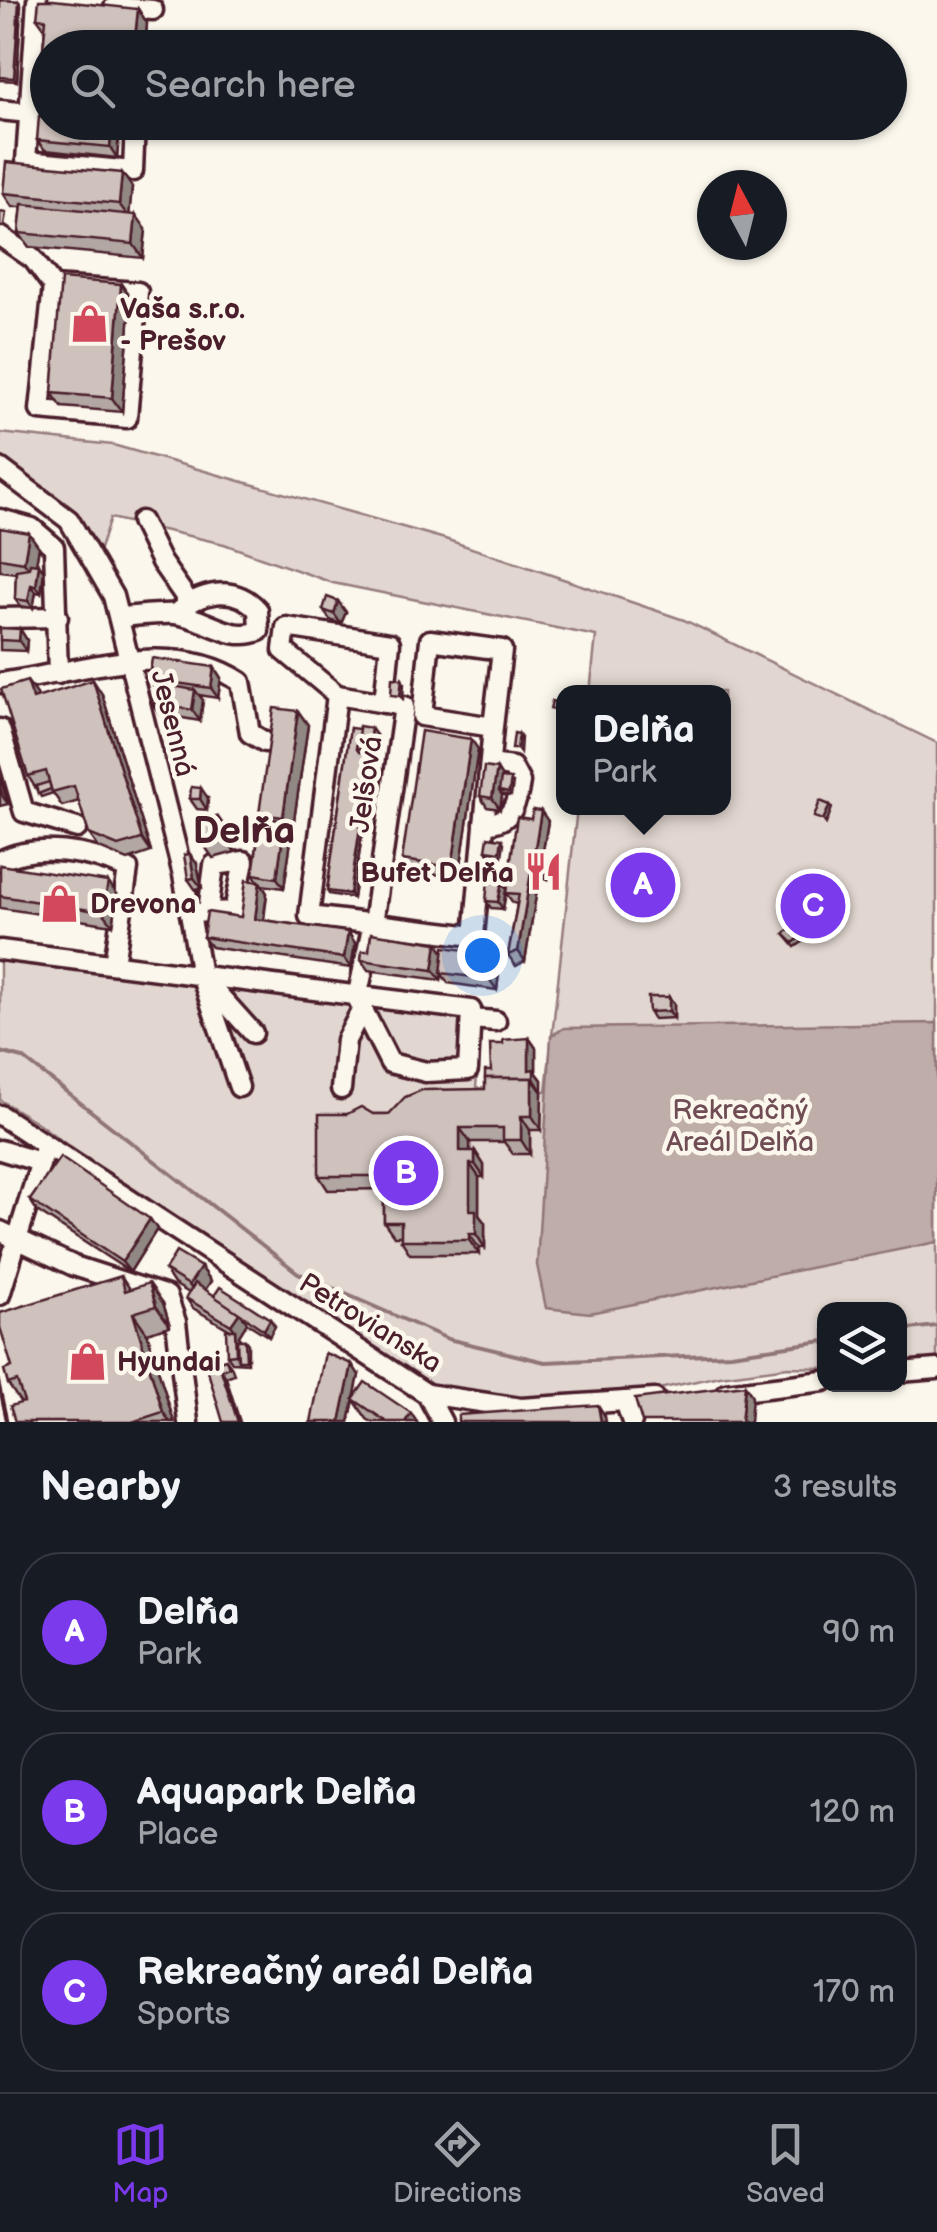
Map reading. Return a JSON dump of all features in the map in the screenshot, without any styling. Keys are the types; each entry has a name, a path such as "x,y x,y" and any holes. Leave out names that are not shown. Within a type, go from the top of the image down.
{"street":[{"path":"40,30 41,1"},
{"path":"95,5 153,10"},
{"path":"0,110 30,113"},
{"path":"31,140 26,161 133,171 134,140"},
{"path":"0,236 33,259 53,286 40,410 128,418 138,292 53,286"},
{"name":"Jesenná","path":"0,468 69,520 114,596 199,913 201,975"},
{"path":"0,519 32,528 54,547 58,674"},
{"path":"118,617 182,608 141,521"},
{"path":"0,618 58,617"},
{"path":"337,695 283,650 286,626 390,644 384,702"},
{"name":"Jelšová","path":"341,1090 346,1040 359,1005 373,924 404,706 337,695 309,916 373,924 474,936 502,650 430,640 422,716 493,727"},
{"path":"130,661 216,665 241,682 250,733 265,742"},
{"name":"Jesenná","path":"0,683 130,661"},
{"path":"0,729 24,812 76,828"},
{"path":"484,822 498,822 510,814 520,782 512,767 490,764"},
{"path":"0,861 19,851 42,849 128,869 114,964"},
{"path":"0,950 201,975 359,1005 471,1010 468,1070 426,1072 390,1063 359,1005"},
{"path":"201,975 253,1033"},
{"path":"201,975 239,1087"},
{"path":"471,1019 496,1021"},
{"name":"Petrovianska","path":"0,1115 43,1153 428,1394 520,1408 679,1397"},
{"path":"0,1150 43,1153 9,1234 0,1296"},
{"path":"9,1234 74,1266 167,1296 176,1322 188,1422"},
{"path":"0,1338 11,1411"},
{"path":"714,1394 817,1381"},
{"path":"428,1394 442,1422"},
{"path":"626,1401 632,1422"}],"green space":[{"name":"Rekreačný Areál Delňa","path":"0,433 113,445 445,539 684,620 937,743 937,1362 907,1364 907,1302 817,1302 817,1368 788,1367 720,1376 565,1409 422,1394 319,1334 38,1123 0,1100 0,953 357,998 482,1008 476,1088 546,1091 576,815 731,815 731,685 591,685 596,636 333,583 224,544 110,518 96,561 0,460"}],"shaded area":[{"path":"937,1023 937,1242 590,1313 546,1308 537,1265 551,1036 564,1028"}],"building":[{"path":"0,0 19,1 14,78 0,77"},
{"path":"39,0 138,9 136,30 45,30 46,19 37,18"},
{"path":"37,140 111,140 110,147"},
{"path":"6,162 122,173 119,204 3,193"},
{"path":"22,204 136,215 133,244 19,233"},
{"path":"0,212 6,213 4,227 0,227"},
{"path":"61,279 121,284 112,398 52,393"},
{"path":"0,528 29,533 24,562 0,558"},
{"path":"30,563 39,564 36,586 31,585 28,601 15,599 16,570 29,568"},
{"path":"327,597 338,601 334,614 323,610"},
{"path":"0,628 20,629 19,641 0,640"},
{"path":"152,658 214,667 211,688 149,679"},
{"path":"392,678 402,679 400,696 391,695"},
{"path":"93,680 142,839 118,846 89,834 74,786 52,792 46,771 28,776 1,689 27,681 33,699"},
{"path":"156,683 195,690 192,710 152,703"},
{"path":"274,708 298,711 283,817 259,814"},
{"path":"359,726 371,728 368,750 356,748"},
{"path":"350,728 359,729 359,752 371,754 350,894 327,891"},
{"path":"421,731 471,739 452,867 402,860"},
{"path":"514,733 519,734 517,749 512,749"},
{"path":"484,767 497,769 492,798 480,796"},
{"path":"501,778 511,779 509,793 499,791"},
{"path":"49,782 51,789 38,794 36,786"},
{"path":"191,787 201,788 200,799 190,799"},
{"path":"820,801 830,805 823,820 814,817"},
{"path":"533,810 541,811 518,951 508,955 519,894 506,893 517,817 531,819"},
{"path":"217,816 221,832 199,838 194,822"},
{"path":"261,817 285,821 277,878 253,874"},
{"path":"488,837 502,839 500,852 486,850"},
{"path":"190,854 194,878 188,879 184,855"},
{"path":"538,862 548,863 545,876 536,875"},
{"path":"0,865 108,882 103,912 0,896"},
{"path":"246,880 260,882 255,919 348,932 344,958 203,937 207,912 241,917"},
{"path":"488,880 502,882 498,902 486,901"},
{"path":"792,927 801,937 793,943 784,934"},
{"path":"371,933 437,943 433,970 361,960 362,951 369,951"},
{"path":"444,947 493,954 489,979 441,973"},
{"path":"648,997 669,997 669,1011 649,1012"},
{"path":"529,1038 529,1070 534,1069 534,1081 485,1078 485,1071 491,1071 490,1044"},
{"path":"485,1078 532,1078 532,1116 521,1116 521,1140 503,1140 503,1128 460,1128 460,1151 475,1151 475,1164 470,1164 470,1210 476,1210 476,1234 469,1234 469,1240 401,1240 401,1222 384,1222 384,1186 401,1186 401,1176 319,1176 319,1114 347,1114 361,1107 373,1114 389,1114 405,1097 422,1090 485,1089"},
{"path":"60,1157 150,1219 122,1262 30,1200"},
{"path":"176,1252 201,1267 189,1285 165,1270"},
{"name":"Hyundai","path":"121,1276 125,1291 149,1283 156,1306 133,1313 163,1412 132,1422 15,1422 10,1406 24,1402 17,1381 8,1384 4,1370 12,1367 0,1327 0,1313"},
{"path":"195,1283 240,1312 231,1325 186,1298"},
{"path":"220,1287 270,1319 264,1330 214,1296"},
{"path":"226,1330 235,1330 236,1354 227,1355"},
{"path":"237,1340 245,1340 246,1360 238,1360"},
{"path":"325,1353 352,1364 340,1422 311,1422"},
{"path":"226,1359 229,1367 221,1370 238,1422 223,1422 206,1365"},
{"path":"365,1382 411,1413 405,1422 387,1422 353,1399"},
{"path":"745,1385 741,1422 642,1422 635,1399"},
{"path":"598,1405 601,1422 458,1422 458,1415"}],"waterway":[{"name":"Delňa","path":"0,1052 23,1058 298,1273 448,1339 545,1362 731,1354 817,1342"},
{"name":"Delňa","path":"907,1329 937,1326"}],"place":[{"name":"Vaša s.r.o. - Prešov","path":"90,324"},
{"name":"Bufet Delňa","path":"544,872"},
{"name":"Delňa","path":"643,885"},
{"name":"Drevona","path":"60,903"},
{"name":"Rekreačný areál Delňa","path":"813,906"},
{"name":"Aquapark Delňa","path":"406,1173"},
{"name":"Hyundai","path":"87,1361"}],"district":[{"name":"Delňa","path":"244,830"}]}
